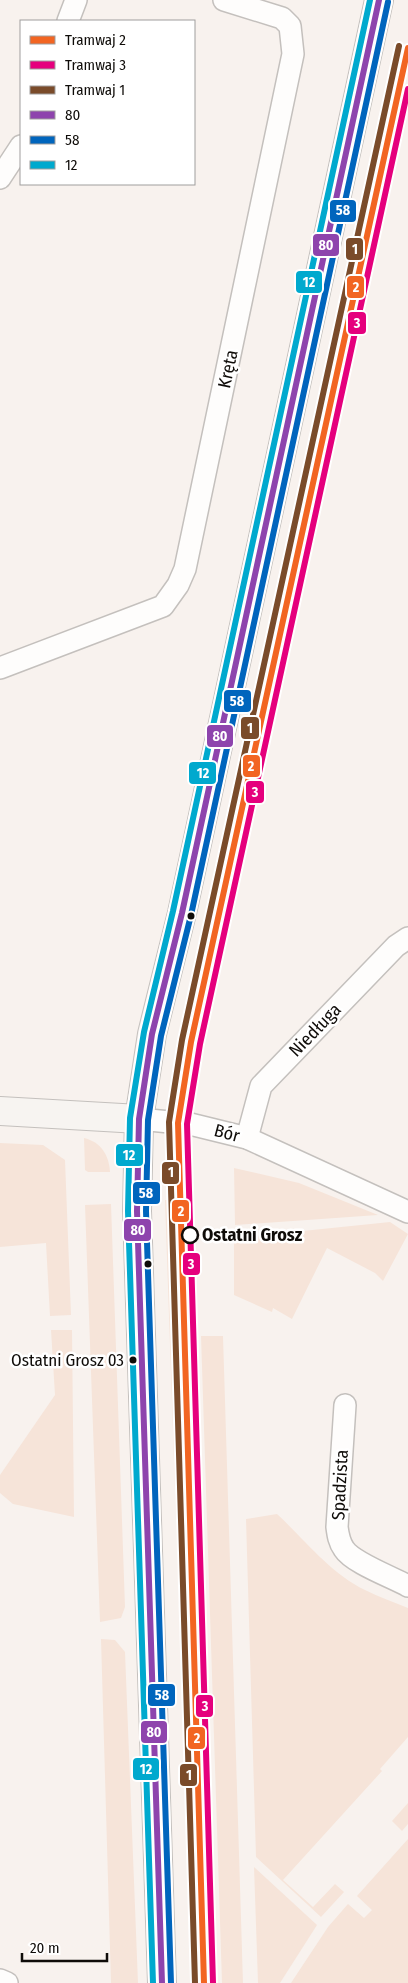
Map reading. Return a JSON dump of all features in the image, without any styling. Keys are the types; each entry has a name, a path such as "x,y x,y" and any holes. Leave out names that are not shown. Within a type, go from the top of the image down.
{"street":[{"path":"68,20 76,0"},
{"name":"Kręta","path":"0,668 163,606 178,585 185,569 293,54 290,26 282,18 224,0"},
{"path":"162,1983 137,1211 139,1119 156,1012 182,913 379,0"},
{"path":"0,178 20,148"},
{"name":"Niedługa","path":"247,1138 261,1086 396,946 408,938"},
{"name":"Bór","path":"0,1111 139,1119 190,1124 247,1138 408,1212"},
{"name":"Spadzista","path":"345,1405 337,1527 339,1540 345,1551 352,1556 408,1586"},
{"path":"0,1980 7,1983"}],"shaded area":[{"path":"84,1138 95,1143 103,1150 108,1160 110,1172 88,1172 85,1170"},
{"path":"0,1143 43,1145 65,1160 71,1315 50,1316 46,1243 0,1247"},
{"path":"234,1168 299,1183 378,1215 235,1225"},
{"path":"165,1200 175,1200 201,1983 192,1983"},
{"path":"111,1204 125,1607 121,1618 100,1622 85,1205"},
{"path":"390,1222 408,1234 383,1281 375,1273 327,1248 292,1319 273,1308 272,1312 234,1295 234,1238"},
{"path":"51,1330 72,1330 74,1517 13,1504 0,1493 0,1475 55,1395"},
{"path":"201,1336 223,1336 243,1983 222,1983"},
{"path":"277,1514 329,1566 341,1575 365,1590 408,1608 408,1737 380,1769 382,1771 283,1880 313,1907 335,1884 344,1892 321,1917 256,1857 246,1519"},
{"path":"101,1639 115,1640 125,1652 138,1983 111,1983"},
{"path":"408,1803 408,1824 402,1831 392,1821"},
{"path":"408,1839 408,1983 291,1983 328,1927 348,1904 364,1918 372,1910 357,1896"},
{"path":"254,1867 317,1925 280,1983 258,1983"}],"tram line":[{"name":"1","path":"195,1983 169,1122 182,1040 399,46"},
{"name":"2","path":"204,1983 178,1123 191,1042 408,48"},
{"name":"3","path":"213,1983 187,1124 200,1044 408,89"}],"transit line":[{"name":"12","path":"153,1983 128,1211 130,1118 144,1032 173,911 370,0"},
{"name":"80","path":"162,1983 137,1211 139,1119 152,1034 182,913 379,0"},
{"name":"58","path":"171,1983 146,1211 148,1120 161,1036 191,915 388,2"}],"place":[{"name":"Ostatni Grosz","path":"190,1235"},
{"name":"Ostatni Grosz 03","path":"133,1360"}]}
